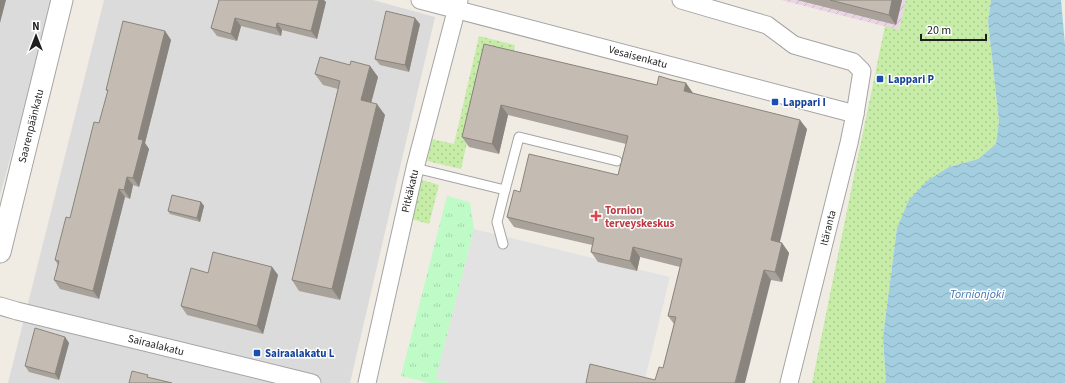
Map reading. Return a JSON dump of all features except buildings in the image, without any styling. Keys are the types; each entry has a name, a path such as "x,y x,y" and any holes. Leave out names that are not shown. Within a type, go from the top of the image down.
{"street":[{"name":"Saarenpäänkatu","path":"0,252 62,0"},
{"name":"Vesaisenkatu","path":"420,0 458,5 855,114"},
{"name":"Itäranta","path":"681,0 767,25 794,45 853,62 862,71 849,143 789,383"},
{"name":"Pitkäkatu","path":"367,383 415,168 458,5"},
{"name":"Sairaalakatu","path":"0,306 312,383"}],"lane":[{"path":"503,244 497,222 519,137 617,161"},
{"path":"415,168 505,190"}],"shaded area":[{"path":"0,0 54,0 0,195"},
{"path":"104,0 373,0 435,17 350,383 8,383"},
{"path":"781,0 906,0 899,30"},
{"path":"474,229 670,277 644,383 450,383 436,379"}],"green space":[{"path":"906,0 991,0 988,21 999,121 996,144 978,159 949,167 897,228 883,337 886,383 812,383 885,26 899,30"},
{"path":"479,36 515,45 513,55 488,49 461,169 427,161 432,139 454,144"},
{"path":"422,180 439,185 429,224 411,219"},
{"path":"447,196 470,202 474,229 436,379 450,383 430,383 401,376"}],"water":[{"name":"Tornionjoki","path":"991,0 1061,0 1065,45 1065,383 886,383 883,337 897,228 909,200 927,181 949,167 978,159 996,144 999,121 988,21"}],"place":[{"name":"Lappari P","path":"880,79"},
{"name":"Lappari I","path":"775,102"},
{"name":"Tornion terveyskeskus","path":"596,216"},
{"name":"Sairaalakatu L","path":"257,353"}]}
